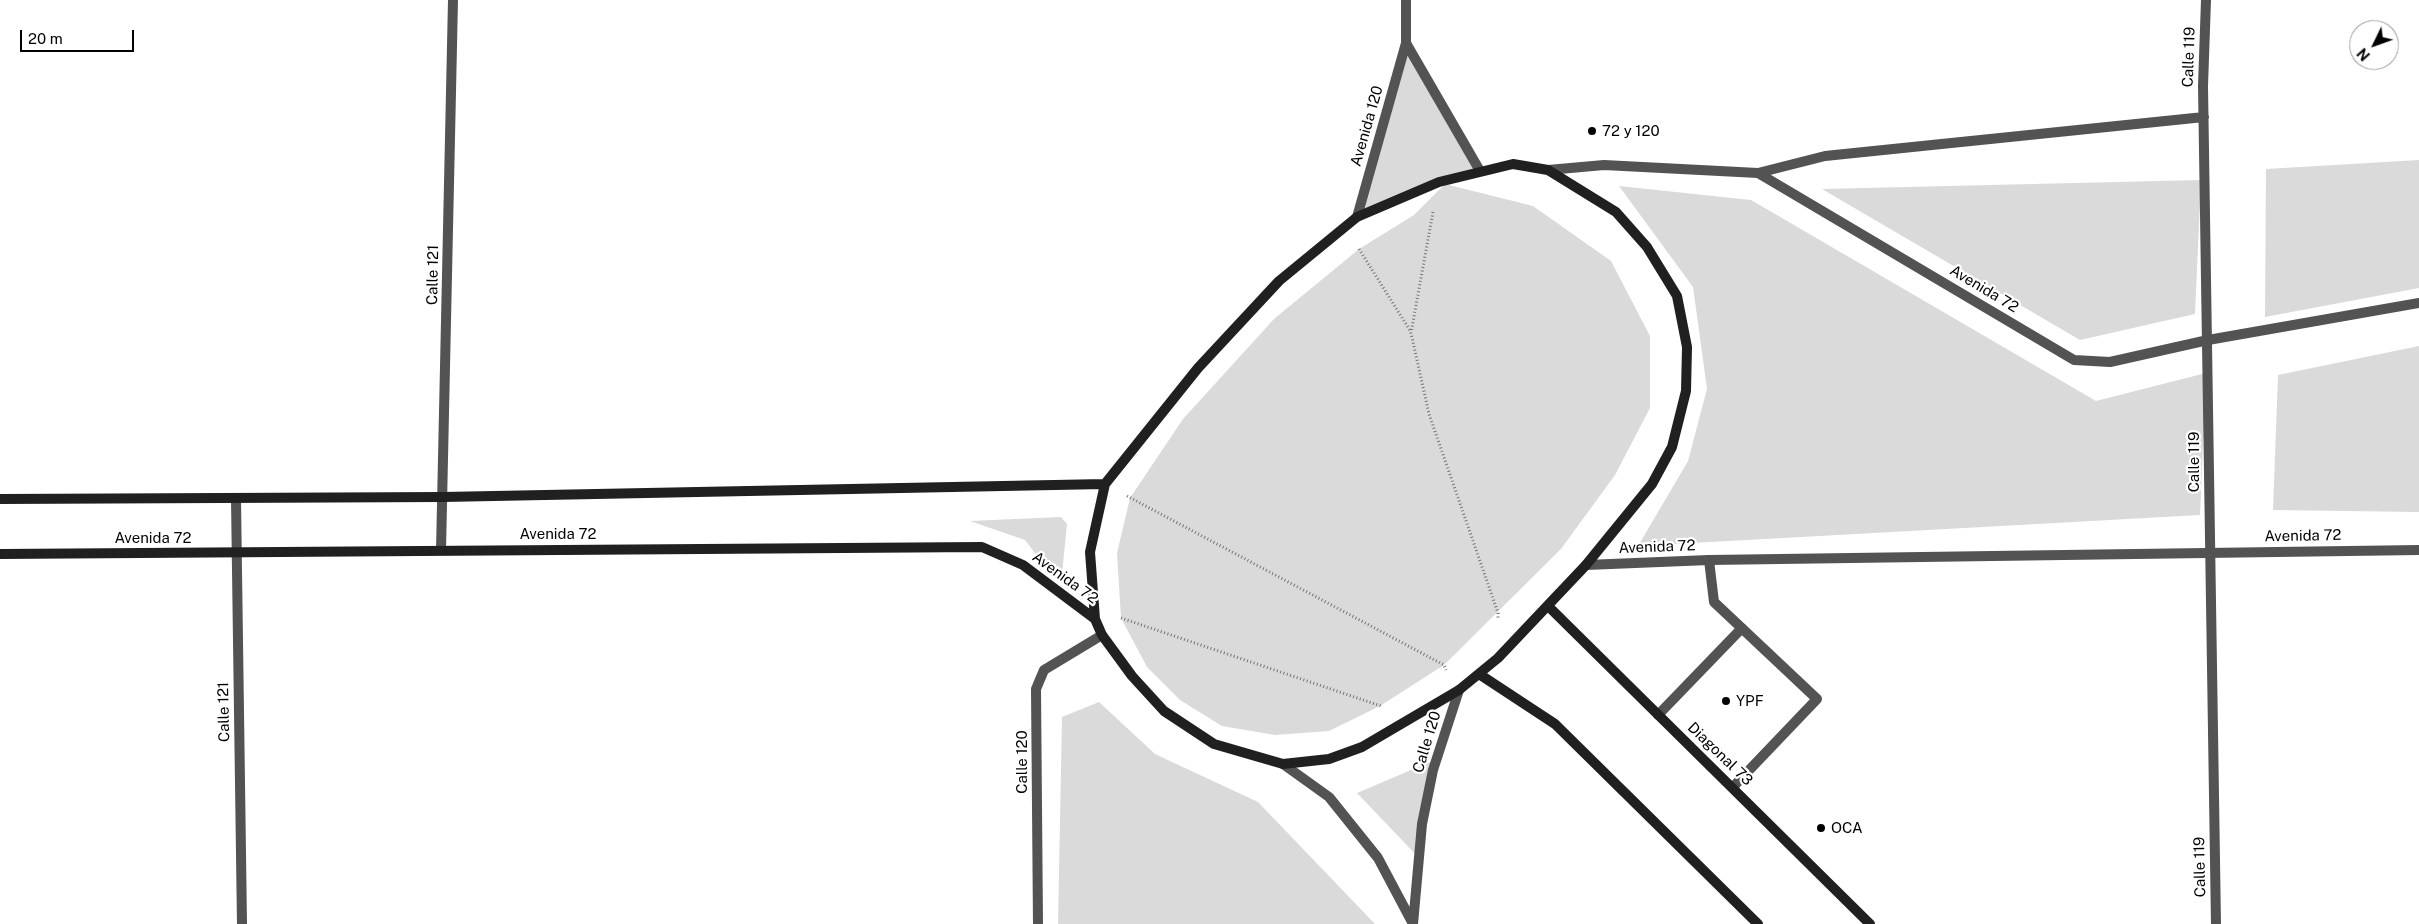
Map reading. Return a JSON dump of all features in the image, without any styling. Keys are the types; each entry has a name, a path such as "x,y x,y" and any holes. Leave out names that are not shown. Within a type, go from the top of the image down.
{"main road":[{"path":"1513,164 1548,170 1616,212 1647,247 1677,296 1686,347 1686,391 1672,447 1652,484 1586,565 1548,606 1498,658 1459,690 1362,747 1330,759 1283,764 1214,744 1164,711 1132,676 1102,635 1095,619 1090,552 1105,484 1198,368 1279,281 1357,217 1439,182 1480,171 1513,164"},
{"path":"0,499 443,497 1105,484"},
{"name":"Avenida 72","path":"0,554 982,547 1023,565 1095,619"},
{"name":"Diagonal 73","path":"1548,606 1870,924"},
{"path":"1479,674 1555,724 1758,924"}],"street":[{"name":"Calle 121","path":"441,550 453,0"},
{"name":"Avenida 120","path":"1357,217 1406,43 1406,0"},
{"name":"Calle 119","path":"2206,0 2204,117 2216,924"},
{"path":"1406,43 1480,171"},
{"path":"1758,173 1825,156 2204,117"},
{"name":"Avenida 72","path":"1548,170 1604,165 1758,173 2074,360 2110,362 2208,340 2419,303"},
{"name":"Calle 121","path":"236,499 242,924"},
{"name":"Avenida 72","path":"1586,565 1709,560 2419,550"},
{"path":"1709,560 1714,602 1817,699 1733,787"},
{"path":"1658,715 1742,628"},
{"name":"Calle 120","path":"1038,924 1036,689 1044,670 1102,635"},
{"name":"Calle 120","path":"1413,923 1422,824 1433,770 1459,690"},
{"name":"Calle 120","path":"1283,764 1329,797 1378,858 1413,923"}],"path":[{"path":"1411,333 1439,182"},
{"path":"1357,217 1359,249 1411,333 1429,414 1498,613 1498,658"},
{"path":"1105,484 1444,665 1459,690"},
{"path":"1095,619 1121,618 1380,706 1388,704"}],"shaded area":[{"path":"1407,48 1475,168 1360,213"},
{"path":"2419,160 2419,288 2265,317 2266,169"},
{"path":"2201,180 2195,314 2080,340 1822,189"},
{"path":"1445,184 1533,206 1611,261 1650,336 1650,408 1615,475 1561,549 1444,665 1380,706 1329,731 1275,735 1222,726 1180,700 1147,667 1121,618 1117,553 1130,498 1183,419 1274,319 1359,249 1414,215"},
{"path":"1619,186 1751,200 2096,401 2206,373 2200,515 1638,546 1688,461 1707,389 1693,287"},
{"path":"2419,346 2419,512 2273,510 2278,375"},
{"path":"1061,517 1067,524 1062,574 1051,574 1025,540 970,521"},
{"path":"1099,702 1155,754 1258,802 1375,924 1058,924 1062,717"},
{"path":"1437,759 1421,860 1357,793"}],"place":[{"name":"72 y 120","path":"1592,131"},
{"name":"YPF","path":"1726,701"},
{"name":"OCA","path":"1821,828"}]}
